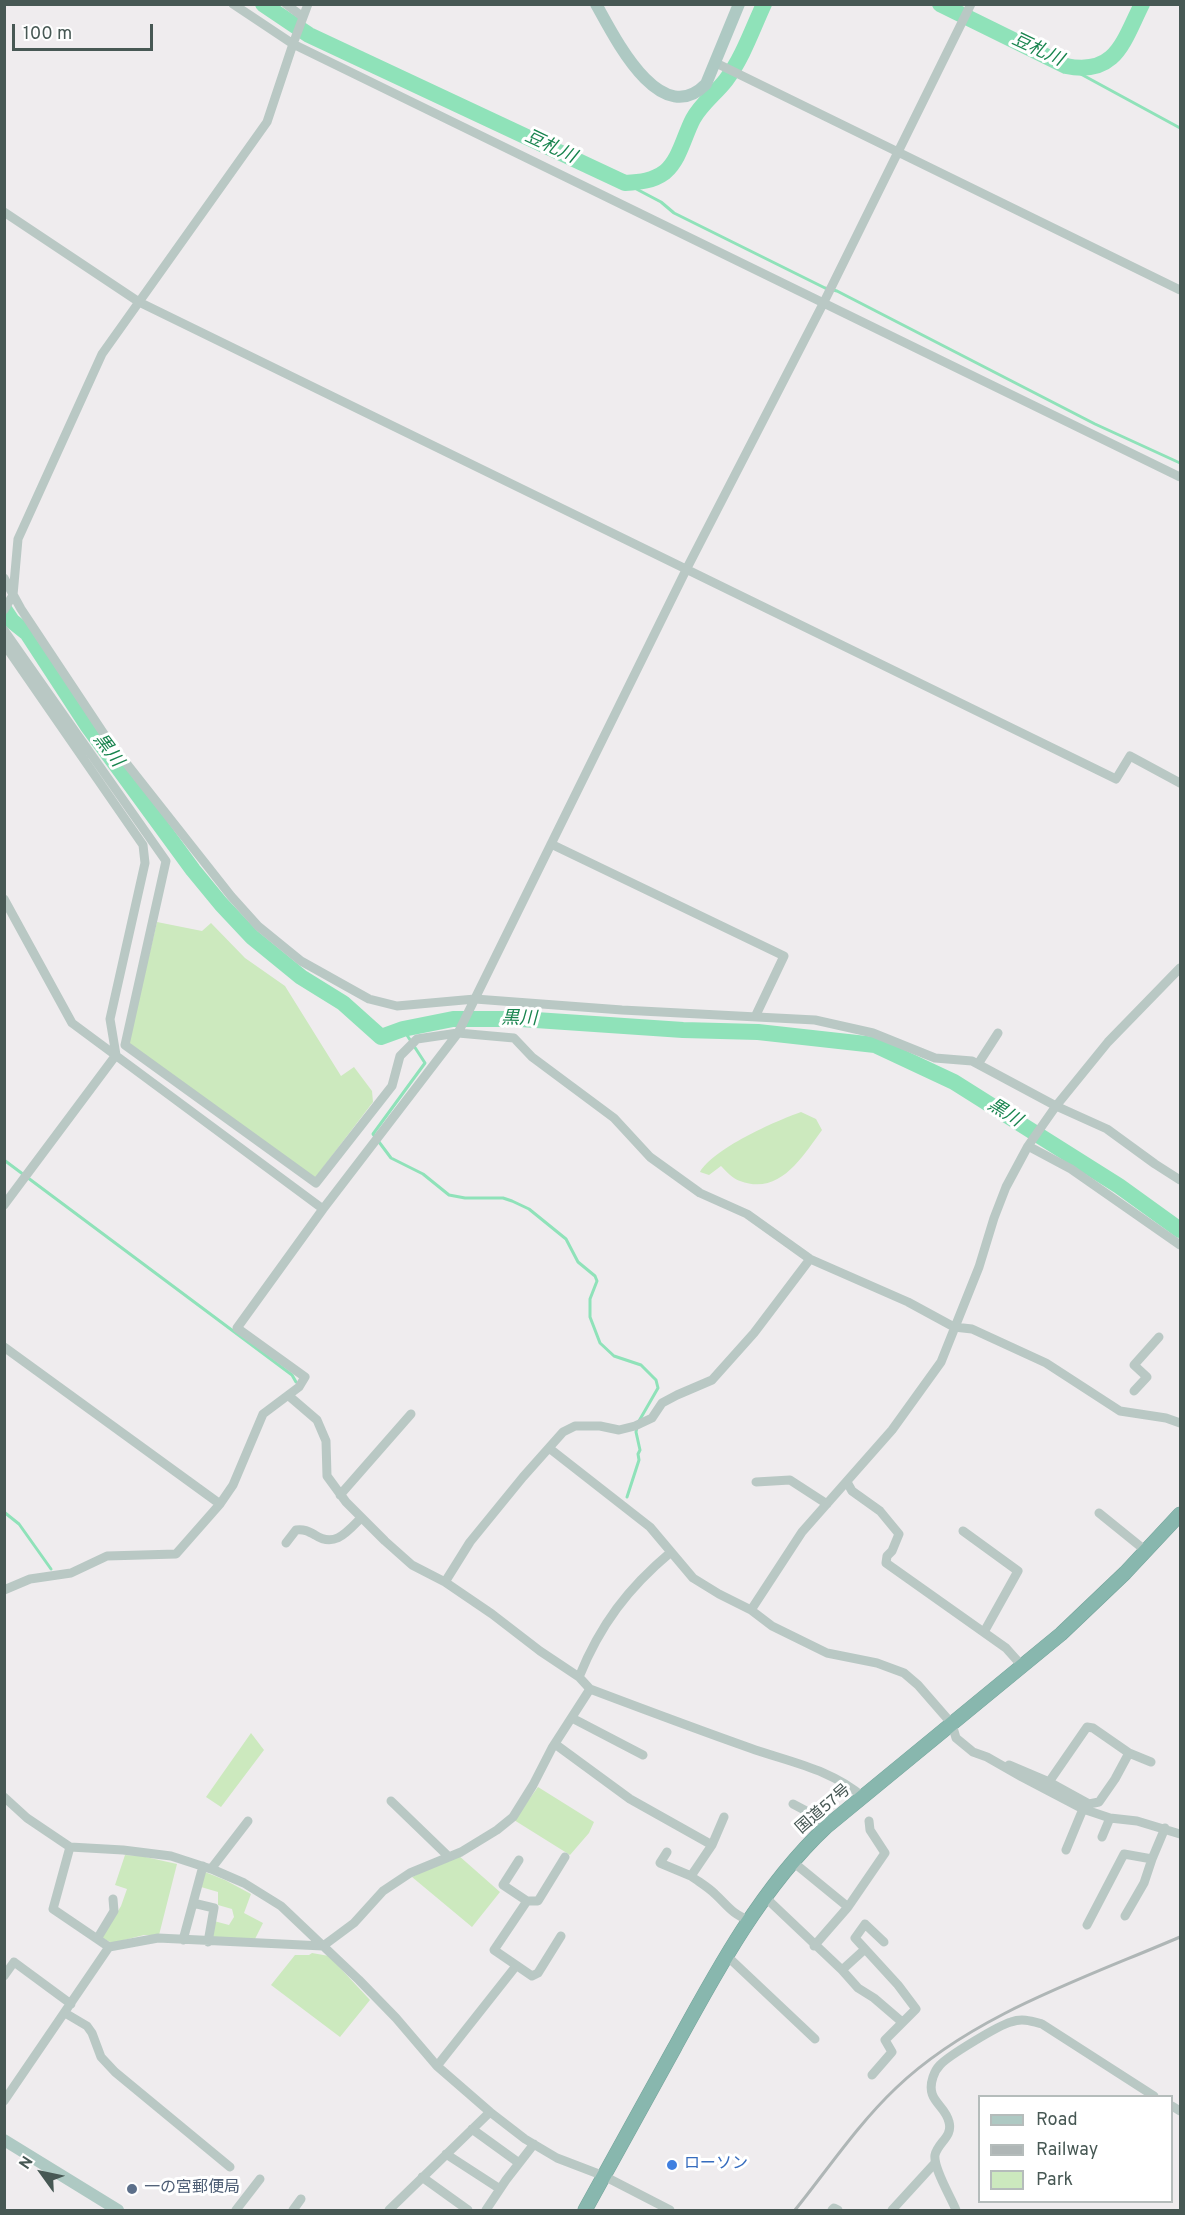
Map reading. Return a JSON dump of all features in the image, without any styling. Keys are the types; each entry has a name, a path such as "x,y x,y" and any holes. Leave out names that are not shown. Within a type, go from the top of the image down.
{"highway":[{"name":"国道57号","path":"585,2211 705,1992 750,1921 793,1862 826,1827 1023,1667 1098,1600 1180,1514"}],"main road":[{"path":"596,4 627,58 649,83 668,95 678,97 698,92 706,84 739,4"},
{"path":"4,2140 118,2211"}],"street":[{"path":"233,4 293,44 1180,477"},
{"path":"285,4 303,17"},
{"path":"4,610 13,595 18,539 102,354 267,122 308,4"},
{"path":"4,1590 30,1578 71,1572 107,1556 176,1554 220,1504 233,1485 263,1414 299,1387 305,1377 237,1328 458,1033 686,570 824,302 971,4"},
{"path":"716,63 1180,290"},
{"path":"4,212 139,302 1116,779 1130,756 1180,783"},
{"path":"4,578 21,609 108,740 162,805 204,862 258,926 301,961 369,999 397,1006 475,999 622,1010 815,1020 873,1032 935,1058 972,1060 1056,1106 1107,1129 1180,1180"},
{"path":"4,630 166,861 125,1045 316,1184 392,1086 400,1056 417,1039 458,1033 514,1038 532,1057 614,1118 650,1157 700,1193 747,1214 810,1259 908,1302 954,1327 972,1329 1046,1363 1120,1411 1166,1418 1180,1423"},
{"path":"4,644 143,845 145,863 110,1019 116,1055 4,1205"},
{"path":"551,844 784,956 755,1017"},
{"path":"4,899 72,1023 324,1209"},
{"path":"751,1610 802,1532 920,1394 941,1362 979,1267 1006,1187 1028,1146 1056,1106 1108,1042 1180,968"},
{"path":"978,1064 992,1036"},
{"path":"1028,1146 1071,1169 1180,1245"},
{"path":"445,1582 470,1542 563,1432 575,1425 600,1426 619,1430 635,1426 652,1418 662,1403 712,1380 754,1333 810,1259"},
{"path":"1134,1391 1147,1377 1134,1365 1159,1337"},
{"path":"4,1347 220,1504"},
{"path":"289,1396 317,1420 326,1441 327,1476 340,1495 361,1518 412,1564 445,1582 492,1614 540,1651 579,1677 590,1689 751,1749 816,1769 842,1781 863,1797"},
{"path":"340,1495 411,1414"},
{"path":"549,1448 650,1527 693,1578 751,1610 772,1626 827,1653 877,1664 904,1674 918,1685 952,1724 956,1738 973,1752 1049,1782 1089,1804 1099,1803 1129,1753"},
{"path":"756,1482 790,1480 826,1504"},
{"path":"847,1482 852,1491 880,1511 899,1534 892,1551 887,1556 886,1563 1006,1648 1023,1667"},
{"path":"1099,1513 1146,1551"},
{"path":"286,1543 296,1530 305,1529 321,1539 332,1541 341,1538 361,1518"},
{"path":"963,1531 1018,1571 984,1632"},
{"path":"579,1677 591,1646 602,1628 650,1569 671,1552"},
{"path":"70,1847 53,1909 109,1947 158,1938 323,1946 354,1923 383,1891 410,1873 449,1857 497,1830 513,1817 590,1689"},
{"path":"572,1718 643,1755"},
{"path":"1049,1782 1087,1728 1093,1728 1129,1753 1151,1762"},
{"path":"555,1744 630,1799 712,1845"},
{"path":"987,1757 1083,1809 1110,1818 1137,1821 1165,1828 1180,1834"},
{"path":"4,1797 27,1818 70,1847 171,1856 207,1867 244,1883 281,1906 396,2018 437,2066 490,2112 557,2158 604,2176 670,2211"},
{"path":"391,1801 449,1857"},
{"path":"793,1804 810,1813 826,1827"},
{"path":"1066,1850 1083,1809"},
{"path":"691,1876 712,1845 724,1817"},
{"path":"1102,1837 1110,1818"},
{"path":"183,1940 193,1903 207,1867 248,1821"},
{"path":"814,1946 848,1907 885,1852 870,1830 869,1821"},
{"path":"1125,1916 1144,1883 1165,1828"},
{"path":"667,1852 660,1863 691,1876 737,1915 750,1921"},
{"path":"1087,1926 1124,1854 1152,1858"},
{"path":"519,1860 503,1885 526,1901 538,1901 565,1857"},
{"path":"793,1862 848,1907"},
{"path":"766,1898 858,1988 903,2022"},
{"path":"97,1939 114,1911 113,1899"},
{"path":"526,1901 494,1950 532,1976 538,1973 561,1936"},
{"path":"193,1903 214,1908 208,1942"},
{"path":"872,2075 892,2052 885,2040 916,2009 898,1985 855,1938 865,1924 884,1942"},
{"path":"4,2101 109,1947"},
{"path":"842,1970 864,1950"},
{"path":"727,1956 815,2039"},
{"path":"4,1976 14,1962 71,2004"},
{"path":"437,2066 516,1966"},
{"path":"65,2013 87,2026 101,2057 115,2072 230,2167"},
{"path":"956,2211 935,2163 936,2152 949,2134 950,2124 945,2114 933,2102 931,2086 933,2076 940,2065 1009,2022 1026,2019 1042,2024 1151,2095"},
{"path":"389,2211 490,2112"},
{"path":"472,2129 519,2163"},
{"path":"486,2211 534,2144"},
{"path":"446,2154 500,2189"},
{"path":"892,2211 935,2163"},
{"path":"422,2177 468,2211"},
{"path":"236,2211 260,2179"},
{"path":"293,2211 301,2199"},
{"path":"832,2211 834,2208 838,2211"}],"green space":[{"path":"157,922 202,931 211,923 245,958 285,986 341,1076 354,1067 372,1091 373,1102 315,1178 128,1043"},
{"path":"801,1112 816,1119 822,1130 798,1162 778,1179 754,1184 737,1180 721,1166 709,1175 700,1172 707,1163 731,1145"},
{"path":"251,1733 264,1750 221,1807 206,1797"},
{"path":"538,1787 594,1822 589,1833 570,1855 514,1820"},
{"path":"125,1855 177,1864 159,1935 144,1935 112,1943 102,1938 121,1906 127,1889 115,1885"},
{"path":"458,1855 500,1892 472,1927 412,1877"},
{"path":"205,1872 251,1894 244,1913 263,1923 255,1939 212,1938 214,1921 229,1925 234,1917 232,1909 218,1905 218,1892 201,1887"},
{"path":"312,1953 329,1956 370,2000 340,2037 271,1985 295,1955"}],"waterway":[{"name":"豆札川","path":"263,4 309,35 625,183 651,179 670,167 696,114 726,80 737,62 764,4"},
{"name":"豆札川","path":"940,4 1066,66 1083,68 1096,66 1107,61 1116,53 1142,4"},
{"path":"1066,66 1180,128"},
{"path":"625,183 661,202 674,213 825,288 837,291 1095,424 1180,463"},
{"name":"黒川","path":"4,609 12,621 27,633 87,725 193,870 221,904 252,937 301,977 343,1003 381,1037 403,1029 453,1019 521,1019 683,1030 758,1032 875,1045 954,1082 1119,1186 1180,1230"},
{"path":"403,1029 425,1063 373,1134 391,1158 423,1174 449,1195 465,1198 503,1198 512,1201 529,1209 566,1239 578,1262 595,1276 597,1281 590,1299 590,1317 600,1343 614,1356 641,1365 656,1380 658,1388 639,1421"},
{"path":"4,1160 292,1375 296,1382"},
{"path":"627,1497 639,1460 637,1427"},
{"path":"4,1512 19,1524 51,1569"}],"railway":[{"path":"795,2210 869,2116 926,2062 959,2039 1031,2000 1180,1937"}],"place":[{"name":"ローソン","path":"672,2165"},
{"name":"一の宮郵便局","path":"132,2189"}]}
